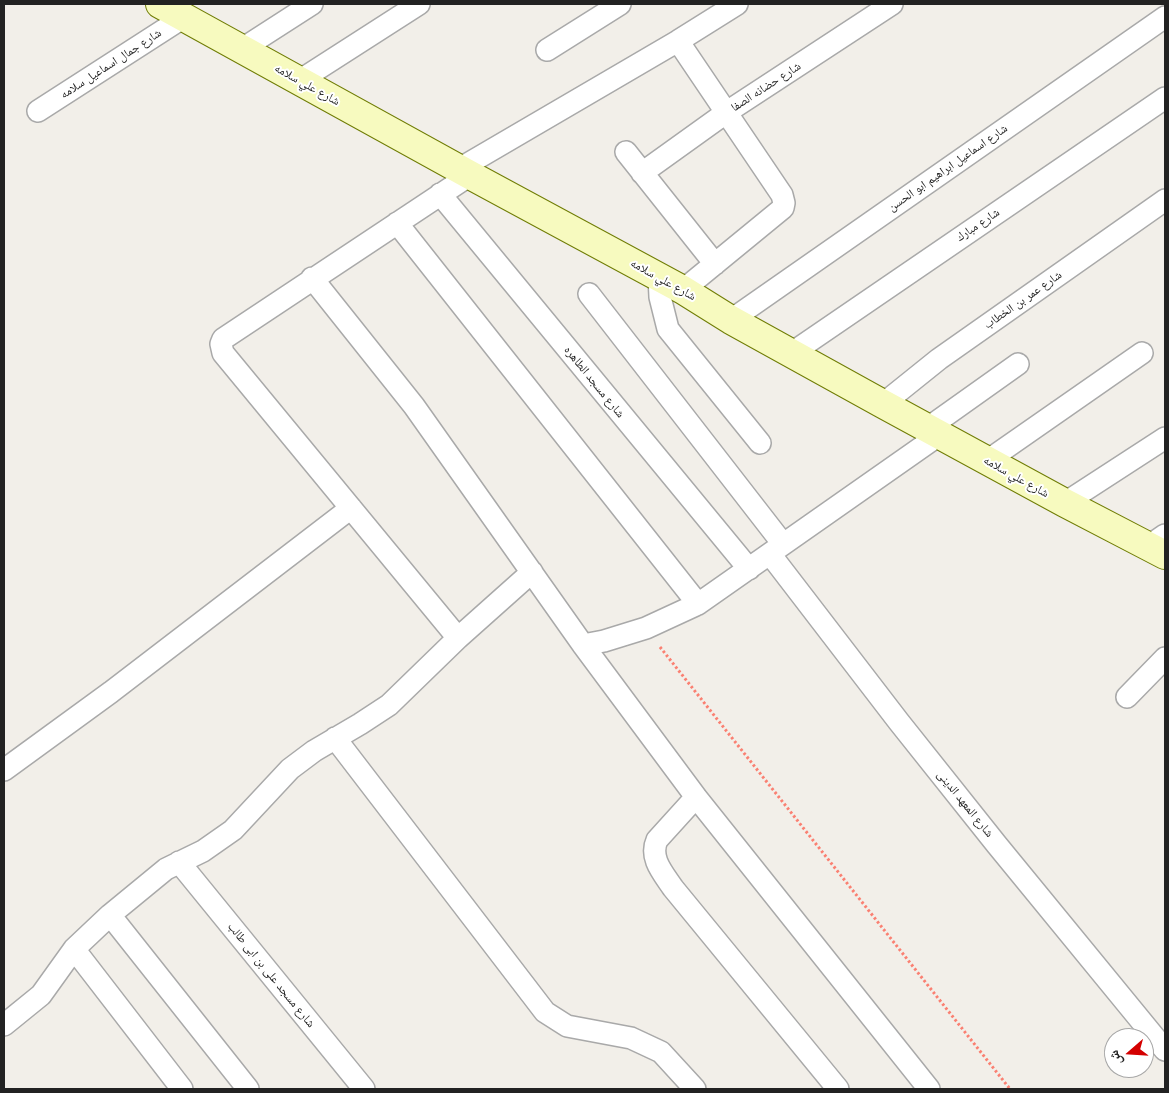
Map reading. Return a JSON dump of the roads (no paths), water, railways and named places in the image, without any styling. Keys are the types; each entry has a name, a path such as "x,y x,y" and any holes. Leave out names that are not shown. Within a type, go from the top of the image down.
{"street":[{"name":"شارع علي سلامه","path":"160,4 464,172 683,290 731,320 987,461 1065,503 1160,546"},
{"path":"242,49 312,4"},
{"path":"299,80 419,4"},
{"path":"547,50 620,4"},
{"path":"458,638 221,348 223,339 440,194 464,172 737,4"},
{"name":"شارع حضانه الصفا","path":"642,173 727,112 892,4"},
{"name":"شارع جمال اسماعيل سلامه","path":"38,111 184,17"},
{"name":"شارع اسماعيل ابراهيم ابو الحسن","path":"731,320 1165,17"},
{"path":"678,41 782,195 784,203 783,208 683,290"},
{"name":"شارع مبارك","path":"792,353 1165,98"},
{"path":"626,152 715,264"},
{"name":"شارع مسجد الطاهره","path":"440,194 749,569"},
{"name":"شارع عمر بن الخطاب","path":"883,404 939,359 1165,200"},
{"path":"397,223 698,604"},
{"path":"659,277 660,297 668,329 760,442"},
{"path":"312,278 414,406 583,645 696,797 929,1089"},
{"name":"شارع المعهد الدينى","path":"589,294 777,549 899,722 1165,1050"},
{"path":"987,461 1142,353"},
{"path":"583,645 604,641 646,628 698,604 777,549 1018,364"},
{"path":"1065,503 1165,438"},
{"path":"4,770 111,692 351,508"},
{"path":"4,1025 41,995 74,949 110,915 153,879 179,862 219,842 233,830 290,769 314,750 367,720 389,705 458,638 532,572"},
{"path":"1126,696 1165,658"},
{"path":"335,738 545,1012 567,1026 631,1038 661,1052 695,1089"},
{"path":"696,797 657,840 653,848 654,858 673,888 838,1089"},
{"name":"شارع مسجد على بن ابى طالب","path":"179,862 364,1089"},
{"path":"110,915 248,1089"},
{"path":"74,949 182,1089"}]}
